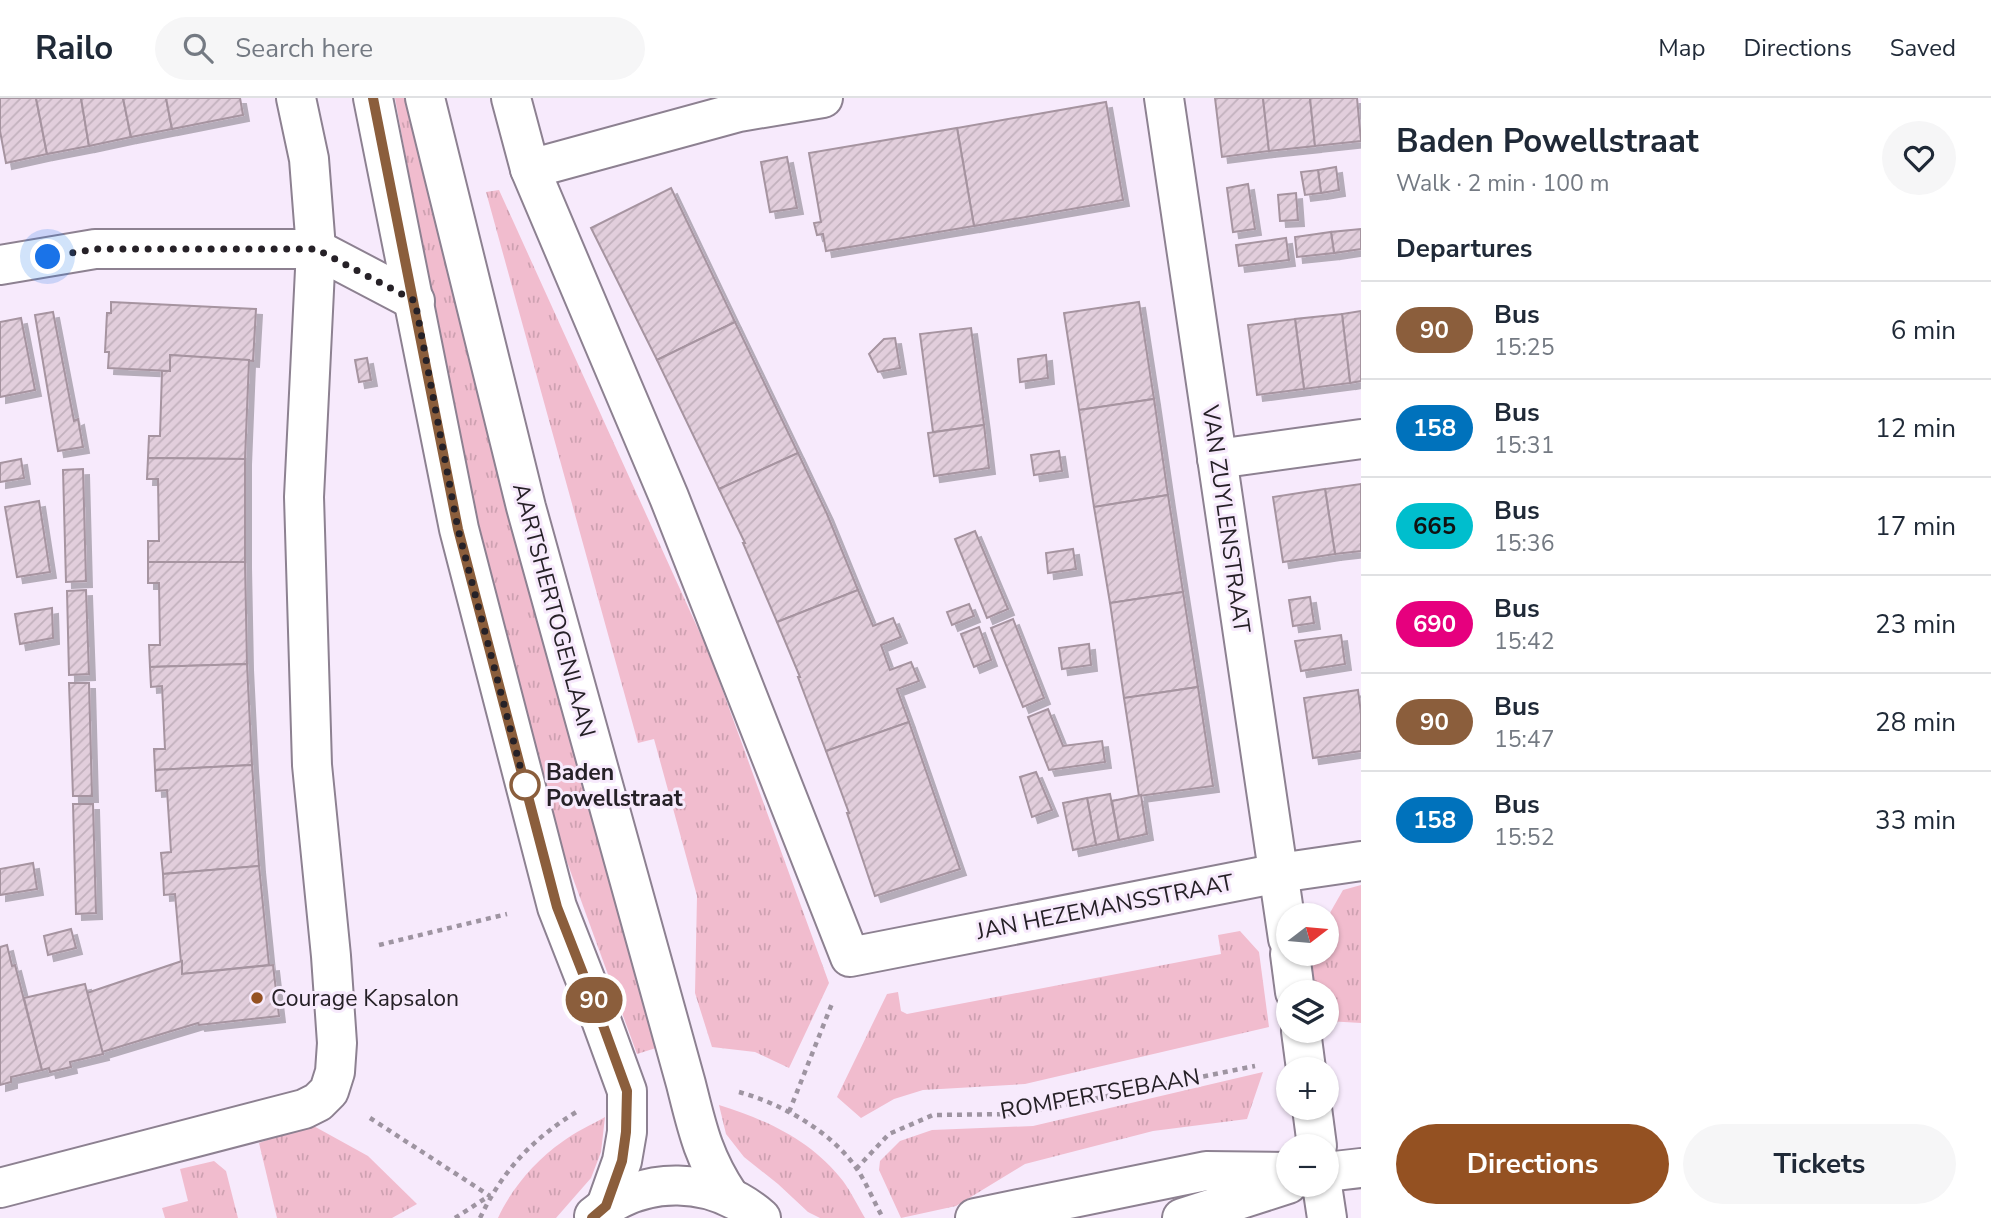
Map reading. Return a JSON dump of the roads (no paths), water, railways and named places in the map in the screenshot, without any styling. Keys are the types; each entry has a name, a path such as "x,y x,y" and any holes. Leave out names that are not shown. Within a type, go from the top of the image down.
{"street":[{"path":"0,1188 304,1109 318,1102 329,1091 335,1072 337,1043 331,956 312,765 304,496 316,249 309,159 296,98"},
{"path":"373,98 458,529 557,907 627,1091 622,1161 599,1212"},
{"name":"AARTSHERTOGENLAAN","path":"425,98 526,507 687,1084 700,1143 729,1196"},
{"path":"511,98 530,169 738,112 823,98"},
{"name":"VAN ZUYLENSTRAAT","path":"1164,98 1283,903"},
{"name":"JAN HEZEMANSSTRAAT","path":"530,169 668,497 849,957 1279,873 1361,861"},
{"path":"0,265 95,249 316,249 415,301"},
{"path":"1217,459 1361,439"},
{"path":"1339,1171 1361,1168"},
{"path":"975,1218 1206,1171 1276,1172"},
{"path":"599,1212 635,1192 666,1185 698,1186 729,1196 749,1207 761,1218"},
{"path":"1182,1218 1276,1188"},
{"path":"1324,1197 1327,1218"}],"place":[{"name":"Baden Powellstraat","path":"525,785"},
{"name":"Courage Kapsalon","path":"257,998"}]}
